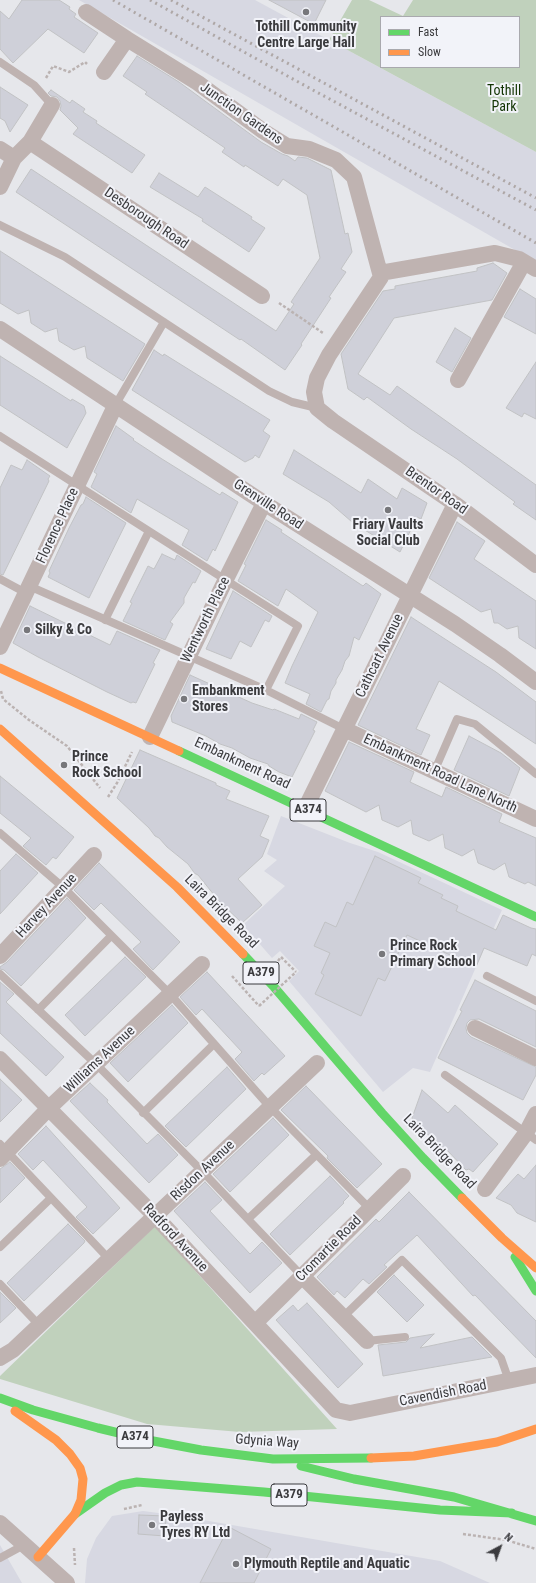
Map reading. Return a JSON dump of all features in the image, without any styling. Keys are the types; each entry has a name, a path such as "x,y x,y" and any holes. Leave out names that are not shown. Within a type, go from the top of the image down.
{"main road":[{"name":"Embankment Road","path":"0,668 536,917"},
{"name":"Laira Bridge Road","path":"0,729 177,887 228,938 274,988 397,1130 502,1238 536,1268"},
{"name":"Laira Bridge Road","path":"502,1238 536,1291"},
{"name":"Gdynia Way","path":"0,1398 33,1410 148,1440 201,1450 273,1459 408,1456 497,1442 536,1429"},
{"name":"A379","path":"0,1403 24,1417 56,1440 70,1454 80,1468 84,1479 84,1488 75,1514"},
{"name":"A379","path":"273,1459 354,1479 454,1497 536,1521"},
{"name":"A379","path":"38,1557 75,1514 105,1493 121,1485 137,1482 232,1489 440,1510 512,1513"}],"street":[{"name":"Junction Gardens","path":"86,12 198,83 263,131 287,146 309,149 336,160 354,177 380,273"},
{"path":"104,72 127,39"},
{"path":"0,187 14,158 30,142 52,105"},
{"name":"Desborough Road","path":"30,142 262,296"},
{"path":"0,149 14,158"},
{"path":"317,408 314,392 317,378 337,342 381,277 380,273 495,253 519,259 530,266 458,380"},
{"name":"Grenville Road","path":"0,329 116,404 264,503 500,655 536,682"},
{"name":"Florence Place","path":"0,647 116,404"},
{"name":"Brentor Road","path":"317,408 333,421 455,504 536,565"},
{"name":"Wentworth Place","path":"146,735 188,657 264,503"},
{"name":"Cathcart Avenue","path":"304,809 455,504"},
{"name":"Embankment Road Lane North","path":"344,729 536,819"},
{"name":"Harvey Avenue","path":"0,956 94,855"},
{"name":"Williams Avenue","path":"3,1152 202,964"},
{"path":"475,1028 536,1058"},
{"name":"Radford Avenue","path":"0,1059 155,1216 336,1410 350,1413"},
{"name":"Risdon Avenue","path":"0,1358 13,1350 317,1063"},
{"path":"485,1189 531,1136 536,1114"},
{"name":"Cromartie Road","path":"255,1323 404,1176"},
{"path":"302,1276 367,1341"},
{"name":"Cavendish Road","path":"350,1413 536,1375"},
{"path":"0,1524 67,1583"}],"lane":[{"path":"0,62 34,85 52,105"},
{"path":"0,225 65,257 269,391 292,402 317,408"},
{"path":"116,404 164,322"},
{"path":"0,436 298,626 266,690"},
{"path":"105,620 149,532"},
{"path":"0,580 105,620 266,690 344,729"},
{"path":"434,772 457,719 475,724 536,774"},
{"path":"0,833 64,888 170,994 270,1107 370,1209"},
{"path":"38,1010 112,936"},
{"path":"0,974 96,1064 302,1276"},
{"path":"487,976 536,1001"},
{"path":"143,1113 214,1044"},
{"path":"445,1075 531,1136"},
{"path":"3,1152 51,1198 109,1259"},
{"path":"248,1219 316,1155"},
{"path":"0,1247 51,1198"},
{"path":"343,1317 402,1260 501,1358 509,1381"},
{"path":"0,1284 39,1325"},
{"path":"367,1341 405,1337"},
{"path":"0,1558 24,1545"}],"path":[{"path":"34,85 45,79 53,66 69,72"},
{"path":"262,296 274,300 337,342"},
{"path":"0,685 3,699 29,720 67,746 100,788"},
{"path":"107,798 146,735"},
{"path":"105,794 110,802"},
{"path":"237,982 258,1006 296,972 281,957 276,962"},
{"path":"119,1510 149,1504"},
{"path":"74,1546 75,1568"}],"shaded area":[{"path":"79,0 255,0 536,152 536,262"},
{"name":"Prince Rock Primary School","path":"281,816 350,843 378,852 502,910 430,1072 413,1068 383,1092 289,981 299,971 280,951 272,958 243,925 285,886 264,871 277,860 267,854"},
{"path":"143,1511 174,1515 440,1561 490,1583 85,1583 87,1559 96,1538 112,1516"},
{"path":"0,1545 22,1583 0,1583"}],"green space":[{"name":"Tothill Park","path":"352,0 369,0 403,16 380,16 380,68 329,40"},
{"name":"Tothill Park","path":"413,0 536,0 536,152 381,68 520,68 520,16 403,16"},
{"path":"155,1226 337,1429 240,1432 147,1424 0,1379 0,1376"}],"building":[{"path":"22,0 59,0 70,7 69,9 76,14 74,17 98,33 84,53 48,29 13,63 0,49 0,11 9,19"},
{"name":"Tothill Community Centre Large Hall","path":"269,0 326,0 314,24"},
{"path":"137,56 179,82 261,142 295,161 298,157 307,158 331,170 345,234 348,233 352,252 341,269 346,272 329,297 331,298 301,344 302,345 285,370 241,339 240,340 16,192 31,169 276,331 294,304 291,302 320,258 307,195 283,179 278,186 245,165 244,167 222,152 225,148 145,94 147,92 123,76"},
{"path":"0,87 28,105 10,132 5,121 0,118"},
{"path":"51,90 70,103 72,100 85,109 83,112 97,121 96,123 145,155 132,173 73,134 78,128 60,110 60,101 57,97 51,96 48,93"},
{"path":"159,173 198,197 205,187 252,217 251,219 265,228 249,252 202,221 203,219 150,187"},
{"path":"0,251 145,344 123,381 87,358 85,346 74,350 59,341 57,328 45,332 31,323 29,310 18,314 0,303"},
{"path":"493,263 507,273 492,300 394,318 358,374 390,395 397,386 536,485 536,520 513,504 515,502 457,459 411,429 367,397 364,400 348,389 341,354 383,291 395,289 395,286 477,271 477,268"},
{"path":"520,289 536,299 536,334 504,317"},
{"path":"455,328 471,338 452,372 436,362"},
{"path":"154,350 163,356 164,354 270,420 263,431 270,436 259,458 255,455 253,458 245,462 132,390"},
{"path":"0,356 71,401 72,399 84,406 86,413 67,448 0,405"},
{"path":"536,362 536,419 524,413 522,417 506,408"},
{"path":"116,426 134,439 133,440 162,459 220,495 222,492 238,502 215,551 213,549 207,561 182,545 189,530 137,499 131,513 91,487 97,474 94,472"},
{"name":"Friary Vaults Social Club","path":"294,450 361,493 368,479 397,499 402,488 427,503 421,519 417,517 400,552 352,522 329,502 283,474"},
{"path":"27,460 50,476 48,479 49,481 3,575 0,574 0,488 11,465 22,470"},
{"path":"86,497 126,523 89,598 48,577 50,573 49,571 69,528"},
{"path":"266,520 282,530 281,532 363,586 366,583 381,594 359,640 354,637 349,656 336,680 329,699 321,712 306,704 310,694 285,683 318,612 286,589 278,606 238,581 246,565 244,564"},
{"path":"457,522 485,541 474,559 536,601 536,649 519,638 518,626 507,629 498,623 494,623 491,609 481,612 429,578"},
{"path":"162,554 175,560 177,555 201,571 195,583 193,582 184,598 184,603 170,622 173,624 165,640 123,621 132,603 130,602 148,566 154,569"},
{"path":"233,591 272,616 269,622 265,620 251,647 240,641 231,659 206,649"},
{"path":"30,606 110,645 117,631 160,650 153,663 155,664 136,703 131,703 107,692 13,643"},
{"path":"411,617 496,672 536,702 536,744 439,681 416,729 430,735 421,755 358,725"},
{"path":"190,675 252,703 273,710 274,709 299,719 301,714 317,722 313,730 315,731 292,777 279,772 268,764 250,758 206,736 172,722 171,716"},
{"path":"469,736 501,753 520,768 509,796 454,770"},
{"path":"349,742 414,772 410,782 442,797 446,787 502,814 499,822 536,838 536,886 528,882 525,884 509,877 505,863 494,870 478,863 474,849 462,856 445,848 443,834 429,841 413,834 411,820 398,827 382,820 379,805 366,812 325,791"},
{"path":"140,750 216,783 216,785 230,791 226,799 269,816 260,836 269,840 262,857 238,879 262,905 242,923 219,901 188,864 155,836 149,828 117,798"},
{"path":"0,776 74,837 56,859 53,857 46,865 23,846 31,838 0,813"},
{"path":"16,854 38,873 0,914 0,871"},
{"path":"375,856 421,878 418,883 443,895 441,898 458,906 456,911 496,930 503,915 536,929 536,956 532,954 527,966 484,948 476,967 407,935 385,981 378,978 361,1016 315,994 324,975 321,973 330,953 314,946 325,922 336,927 347,902 353,905"},
{"path":"99,863 180,942 153,970 133,949 141,942 101,903 94,910 74,890"},
{"path":"67,898 86,918 21,986 4,970 0,969 0,967 7,962"},
{"path":"125,957 146,977 85,1036 65,1015"},
{"path":"207,972 285,1056 264,1075 262,1073 254,1081 235,1059 242,1052 202,1009 196,1015 180,997"},
{"path":"475,980 536,1011 536,1047 479,1019 470,1020 467,1023 466,1028 467,1033 471,1037 536,1067 536,1075 523,1100 438,1058 462,1011 460,1010"},
{"path":"0,982 14,994 6,1002 64,1057 46,1076 0,1033"},
{"path":"172,1005 188,1023 128,1082 110,1063"},
{"path":"227,1067 246,1089 186,1147 165,1126"},
{"path":"0,1079 22,1100 0,1122"},
{"path":"90,1083 108,1100 107,1102 147,1144 158,1134 178,1155 149,1183 70,1101"},
{"path":"306,1086 382,1164 357,1188 327,1158 328,1156 281,1110"},
{"path":"422,1090 448,1113 455,1105 498,1144 473,1172 469,1169 466,1170 446,1149 441,1147 437,1141 428,1135 423,1128 416,1125 412,1118"},
{"path":"273,1118 289,1135 230,1192 213,1174"},
{"path":"46,1126 120,1208 93,1234 76,1217 87,1207 43,1160 33,1170 18,1154"},
{"path":"10,1162 25,1178 0,1203 0,1169"},
{"path":"536,1165 536,1222 517,1213 511,1205 496,1198 518,1174 524,1179"},
{"path":"330,1176 349,1196 343,1202 344,1203 290,1255 270,1234"},
{"path":"205,1182 222,1200 210,1211 250,1254 262,1242 282,1263 250,1293 174,1211"},
{"path":"409,1192 536,1321 536,1358 475,1295 473,1296 417,1235 384,1265 387,1267 369,1284 363,1279 345,1298 337,1291 334,1295 317,1277 376,1219 379,1222"},
{"path":"68,1224 85,1241 84,1243 24,1301 7,1283"},
{"path":"394,1275 424,1305 407,1322 377,1292"},
{"path":"0,1292 16,1308 0,1323"},
{"path":"307,1303 363,1364 338,1388 276,1320 293,1305 298,1311"},
{"path":"434,1334 420,1348 472,1337 492,1357 383,1376 378,1345 406,1342 410,1338"},
{"name":"Payless Tyres RY Ltd","path":"139,1515 166,1516 165,1536 138,1534"},
{"name":"Plymouth Reptile and Aquatic","path":"229,1527 271,1549 254,1583 200,1583"}],"railway":[{"path":"113,0 536,243"},
{"path":"150,0 311,89 536,210"},
{"path":"171,0 536,198"}],"traffic: fast":[{"path":"179,751 536,917"},
{"path":"243,954 274,987 382,1113 462,1198"},
{"path":"515,1257 536,1291"},
{"path":"0,1398 33,1410 98,1428 148,1440 201,1450 273,1459 371,1458"},
{"path":"301,1466 354,1479 454,1497 536,1521"},
{"path":"75,1514 105,1493 121,1485 137,1482 264,1492 440,1510 512,1513"}],"traffic: slow":[{"path":"0,668 179,751"},
{"path":"0,729 177,887 243,954"},
{"path":"462,1198 502,1238 536,1268"},
{"path":"15,1411 56,1440 70,1454 80,1468 83,1479 81,1500 75,1514 38,1557"},
{"path":"371,1458 414,1456 497,1442 536,1429"}],"place":[{"name":"Tothill Community Centre Large Hall","path":"306,12"},
{"name":"Friary Vaults Social Club","path":"388,510"},
{"name":"Silky & Co","path":"27,630"},
{"name":"Embankment Stores","path":"184,699"},
{"name":"Prince Rock School","path":"64,765"},
{"name":"Prince Rock Primary School","path":"382,954"},
{"name":"Payless Tyres RY Ltd","path":"152,1525"},
{"name":"Plymouth Reptile and Aquatic","path":"236,1564"}]}
